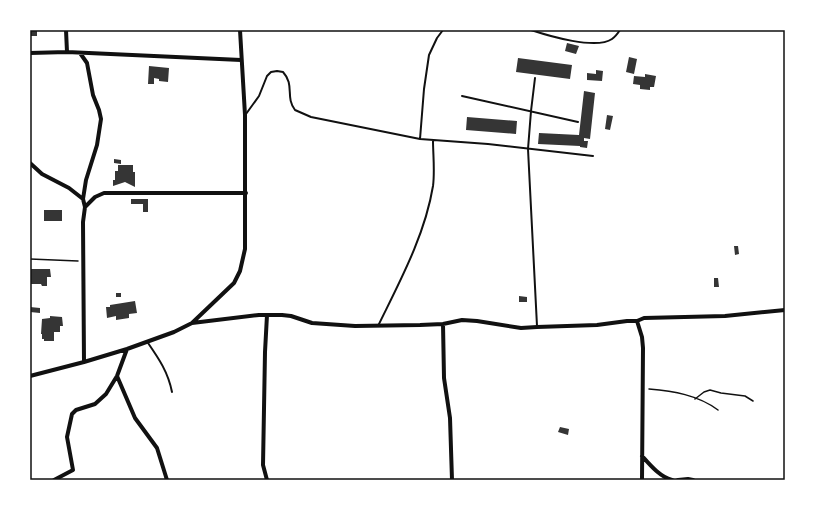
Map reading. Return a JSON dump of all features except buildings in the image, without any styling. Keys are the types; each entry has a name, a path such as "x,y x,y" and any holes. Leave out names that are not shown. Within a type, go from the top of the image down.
{"street":[{"path":"66,30 67,52"},
{"path":"30,376 127,349 174,332 192,323 234,283 240,271 245,249 245,115 240,30"},
{"path":"80,52 87,63 93,95 101,119 97,145 86,180 83,199 85,207 83,222 84,362"},
{"path":"30,53 80,52 241,60"},
{"path":"30,163 42,174 68,188 83,199"},
{"path":"85,207 95,197 104,194 246,193"},
{"path":"192,323 267,315 292,316 324,324 355,326 443,324 462,320 514,327 537,328 598,325 636,321 644,318 726,316 785,310"},
{"path":"267,315 263,465 267,480"},
{"path":"636,321 642,337 643,348 642,480"},
{"path":"443,324 444,378 450,418 452,480"},
{"path":"54,480 73,470 67,437 72,413 95,404 106,394 117,376 127,349"},
{"path":"117,376 135,418 158,448 167,480"},
{"path":"642,456 661,474 672,480"},
{"path":"678,480 693,480"}],"lane":[{"path":"420,139 424,89 429,54 437,38 444,30"},
{"path":"531,30 570,41 593,44 600,44 612,39 620,30"},
{"path":"245,115 259,96 268,76 271,72 277,71 283,72 287,76 290,85 290,101 292,106 295,110 303,114 420,139 528,148 593,156"},
{"path":"535,78 528,148 537,328"},
{"path":"462,96 578,122"},
{"path":"378,326 404,272 425,220 433,184 433,140"},
{"path":"147,342 166,370 170,378 172,392"}],"path":[{"path":"643,30 671,30"},
{"path":"30,259 84,261"},
{"path":"643,388 670,390 685,394 718,410"},
{"path":"695,399 704,392 710,390 721,394 745,396 753,401"}]}
